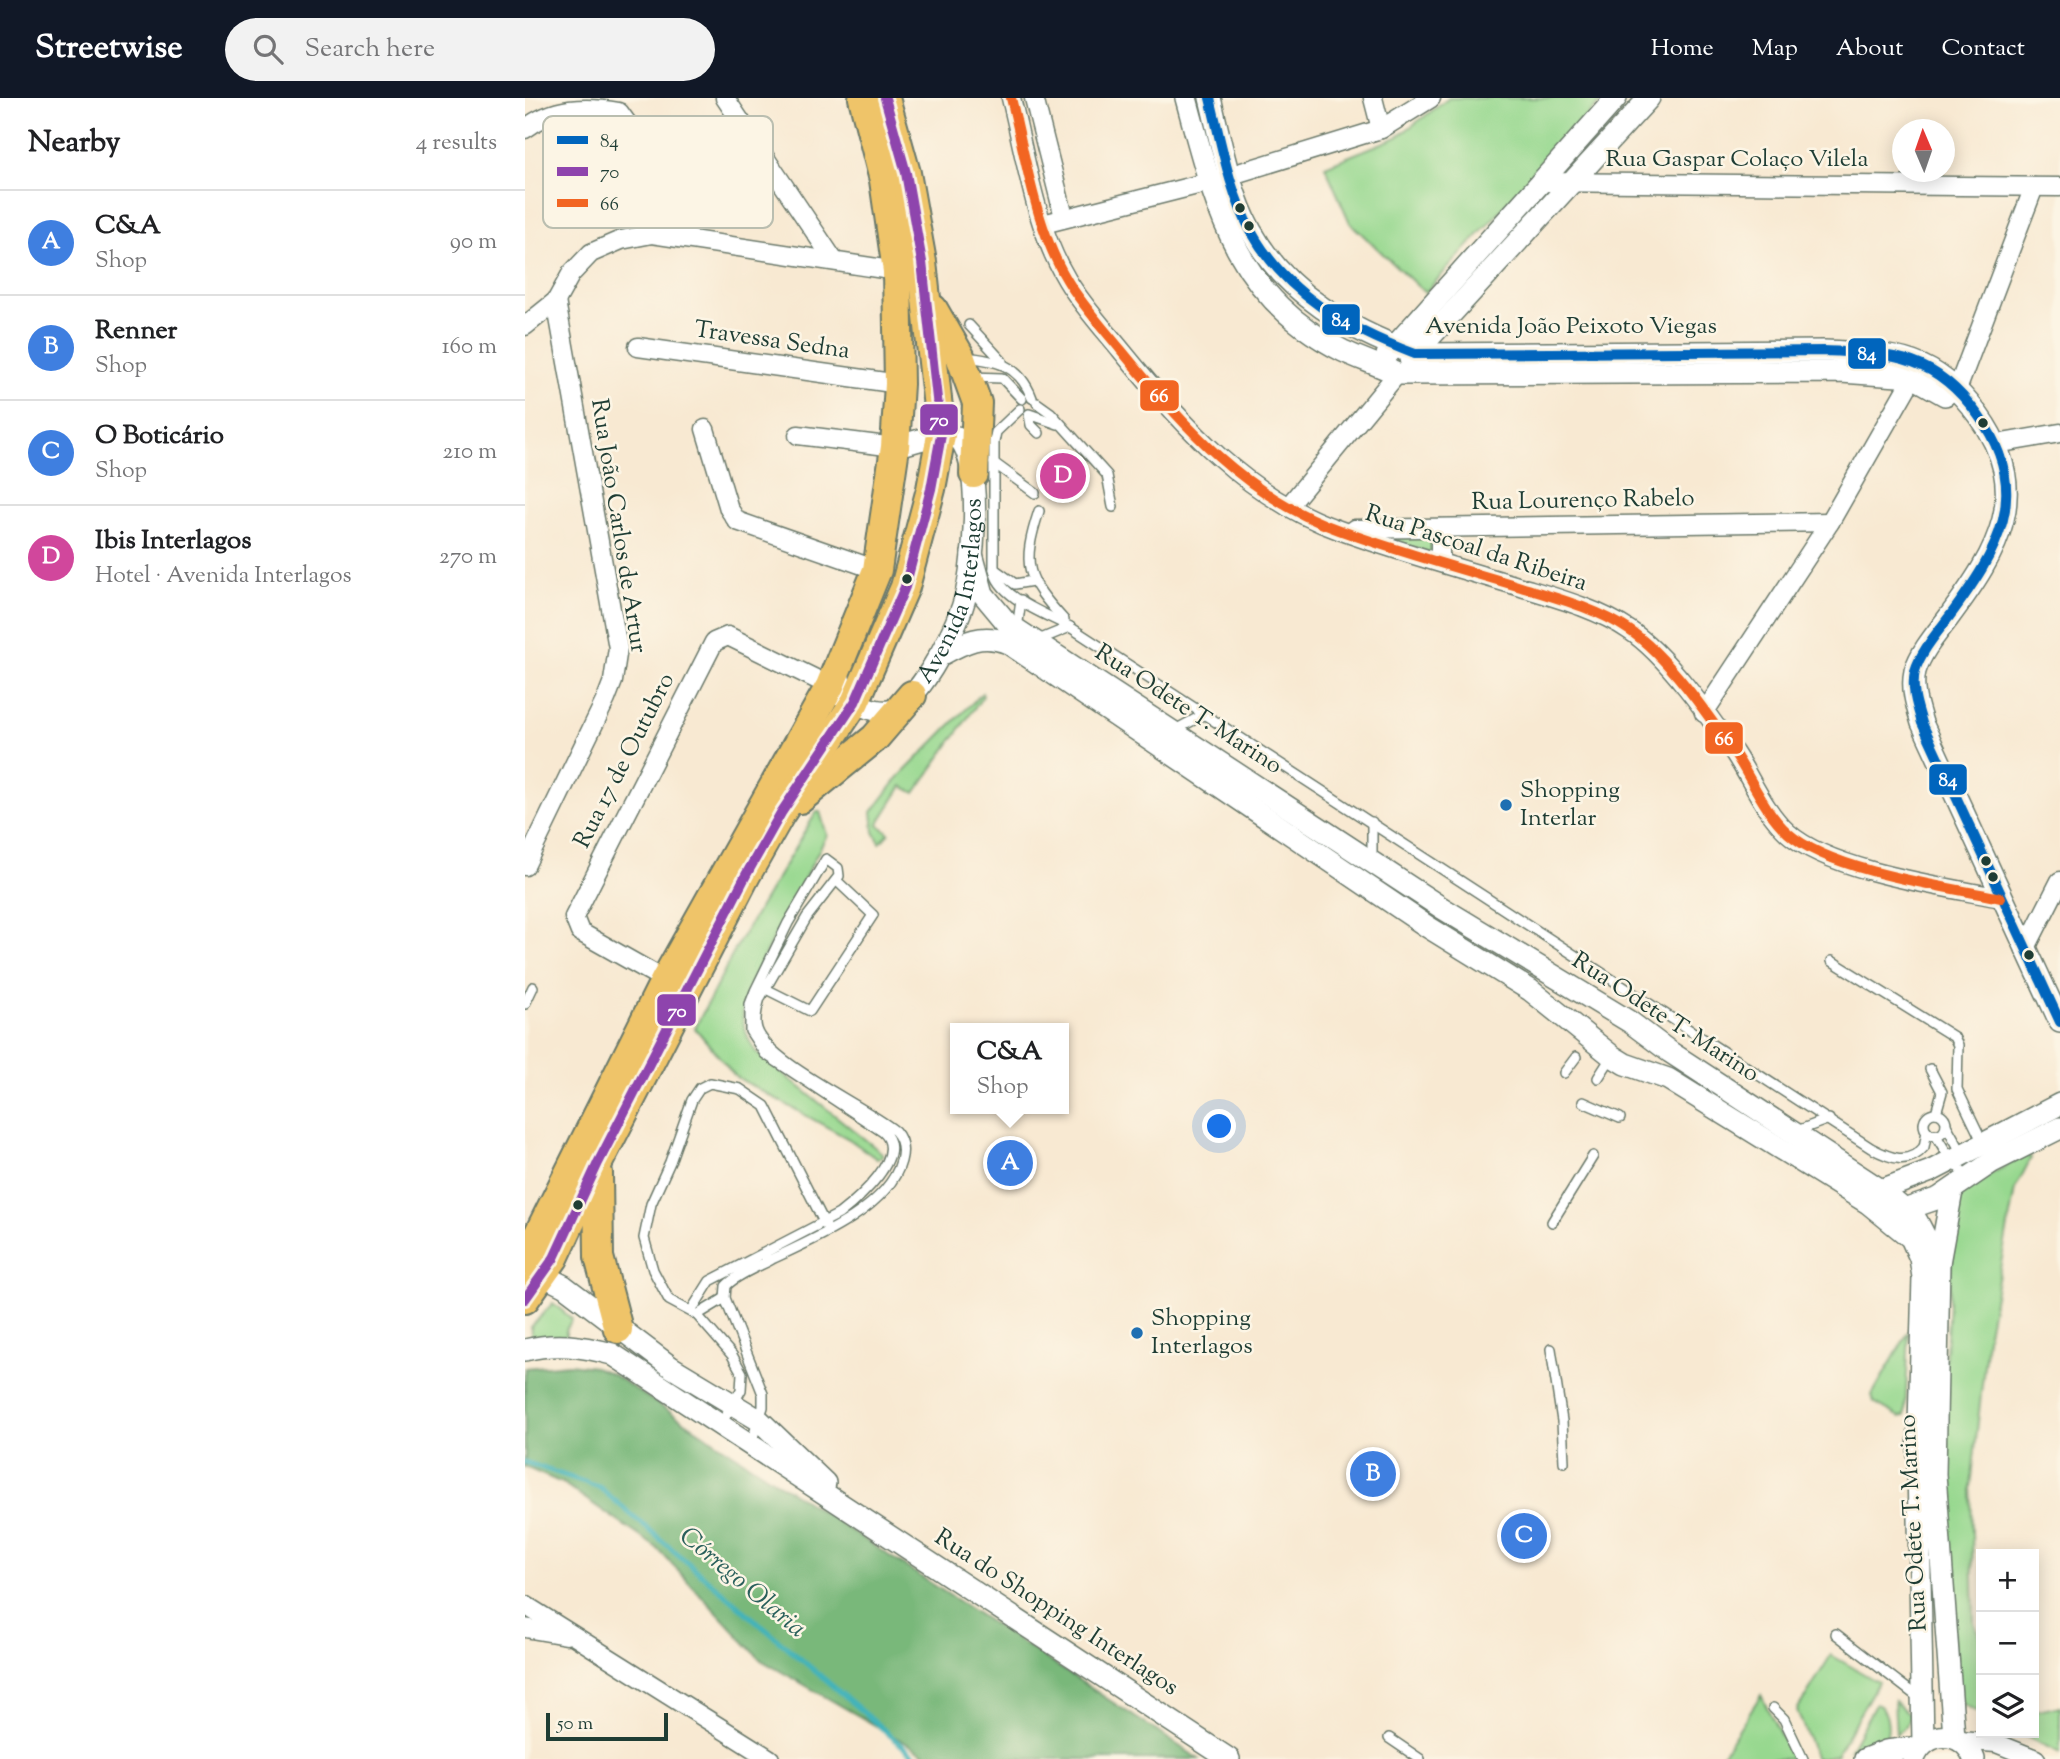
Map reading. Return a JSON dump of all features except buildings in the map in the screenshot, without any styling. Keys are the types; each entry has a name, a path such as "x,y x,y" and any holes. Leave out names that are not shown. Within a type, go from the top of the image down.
{"main road":[{"name":"Avenida Interlagos","path":"525,1299 531,1267 665,980 833,678 877,570 895,447 899,384 897,271 884,180 863,98"},
{"name":"Avenida Interlagos","path":"531,1267 598,1163 746,875 781,813 855,702 905,587 931,489 941,435 928,300 906,173 885,98"},
{"path":"928,300 964,367 978,416 984,469"},
{"path":"781,813 875,738 912,695"},
{"path":"598,1163 597,1242 618,1329"}],"street":[{"path":"725,98 737,116"},
{"name":"Rua Pascoal da Ribeira","path":"1011,98 1043,224 1066,280 1152,388 1214,453 1247,481 1288,507 1336,530 1563,600 1626,627 1661,657 1734,753 1775,819 1803,844 1865,867 1933,885 2001,898"},
{"path":"1034,98 1064,217"},
{"name":"Avenida João Peixoto Viegas","path":"1186,98 1223,224 1260,287 1314,333 1342,350 1387,369 1841,372 1917,370 1964,407 1996,444"},
{"name":"Avenida João Peixoto Viegas","path":"1210,98 1230,175 1251,231 1272,262 1296,289 1327,313 1395,347 1415,354 1824,351 1890,354 1957,390 1985,424 1996,444 2003,468 2006,498 1998,541 1990,559 1928,646 1916,670 1913,688 1922,723 2060,1021"},
{"path":"1373,98 1381,128"},
{"path":"1043,224 1209,182 1381,128 1431,98"},
{"path":"1288,507 1387,369 1395,347 1616,98"},
{"path":"1387,369 1415,354 1649,98"},
{"path":"544,116 563,110 614,111 624,116"},
{"path":"525,129 543,117"},
{"path":"773,170 833,259"},
{"name":"Rua Gaspar Colaço Vilela","path":"1539,182 2060,187"},
{"path":"1957,390 2034,187"},
{"path":"651,228 652,234"},
{"path":"525,326 556,301 571,274 591,253 621,240 652,234 833,259 897,271"},
{"name":"Rua João Carlos de Artur","path":"525,866 606,699 617,656 556,301"},
{"name":"Travessa Sedna","path":"638,347 899,384"},
{"path":"1704,713 1830,522 1917,370"},
{"path":"705,429 729,509 737,521 877,570"},
{"path":"1996,444 2060,433"},
{"path":"798,435 895,447 941,435"},
{"name":"Avenida Interlagos","path":"855,702 889,710 912,695 939,656 962,608 984,469 957,437 941,435"},
{"name":"Rua Lourenço Rabelo","path":"1336,530 1830,522"},
{"path":"1440,528 1440,562"},
{"name":"Rua Odete T. Marino","path":"972,554 983,594 995,612 1017,630 1443,908 1623,1017 1670,1052 1792,1133 1878,1203 1910,1238 1920,1258 1923,1277 1918,1462 1923,1702 1919,1750"},
{"name":"Rua 17 de Outubro","path":"665,980 580,932 574,917 714,642 729,636 833,678"},
{"name":"Rua Odete T. Marino","path":"939,656 973,638 998,639 1008,643 1428,928 1530,989 1568,1023 1583,1049 1612,1055 1625,1064 1668,1079 1878,1203 1906,1209 1924,1231 1939,1263 1935,1474 1957,1739"},
{"path":"833,678 841,691 855,702"},
{"path":"2025,950 2060,881"},
{"path":"1568,1023 1583,1015 1585,995"},
{"path":"1583,1049 1596,1026 1623,1017 1628,1042 1612,1055"},
{"path":"1906,1209 1952,1191 1981,1164 2060,1104"},
{"path":"1878,1203 1956,1157 1981,1164 2060,1128"},
{"path":"1939,1263 1952,1191"},
{"name":"Rua do Shopping Interlagos","path":"531,1267 565,1286 671,1367 759,1420 854,1511"},
{"name":"Rua do Shopping Interlagos","path":"525,1350 560,1345 583,1346 612,1354 749,1447 854,1511 1229,1759"},
{"path":"525,1605 770,1759"},
{"path":"525,1628 575,1637"},
{"path":"1865,1759 1886,1751 1919,1750 1938,1736 1996,1743 2036,1759"},
{"path":"1957,1739 1968,1746 1974,1759"}],"lane":[{"path":"969,325 1028,388 1031,425 1039,433"},
{"path":"964,367 1002,361"},
{"path":"964,367 1002,378 1028,402 1060,425 1107,475 1113,507"},
{"path":"1028,402 996,432 984,469 993,569 997,583 1205,714 1871,1148 1899,1159 1918,1154 1931,1133 1946,1125"},
{"path":"1029,414 1060,425"},
{"path":"984,469 1035,493"},
{"path":"1039,511 1027,557 1033,581 1070,627"},
{"path":"993,569 1016,584 1033,581"},
{"path":"1017,630 1021,600"},
{"path":"1035,642 1070,627"},
{"path":"1173,731 1205,714"},
{"path":"1371,822 1372,860"},
{"path":"749,1447 763,1407 763,1394 725,1298 729,1283 828,1231 873,1202 894,1176 903,1152 901,1140 890,1132 771,1050 757,1029 757,1007 765,989 807,917 837,881 840,872 826,859 755,991 750,1004 750,1031 765,1054 890,1132"},
{"path":"816,875 820,884 829,890"},
{"path":"765,989 810,1011 851,950 873,915 837,881"},
{"path":"1832,961 1954,1037 1958,1045 1957,1089 1981,1164"},
{"path":"525,1004 533,987"},
{"path":"1564,1073 1583,1049"},
{"path":"1598,1079 1612,1055"},
{"path":"1930,1069 1942,1092 1936,1113 1926,1119 1931,1133 1956,1157 1981,1164"},
{"path":"720,1426 743,1383 742,1373 732,1355 694,1313 669,1300 648,1258 644,1230 692,1100 700,1088 711,1083 740,1089 765,1106 828,1231"},
{"path":"1583,1102 1619,1118"},
{"path":"1936,1113 1944,1116 1956,1157"},
{"path":"1792,1133 1829,1119"},
{"path":"694,1313 710,1281 824,1222 855,1202 877,1175 892,1147 890,1132"},
{"path":"1552,1222 1593,1156"},
{"path":"694,1313 725,1298"},
{"path":"1551,1349 1562,1421 1564,1462"},
{"path":"1836,1634 1923,1702"},
{"path":"1773,1708 1784,1719 1803,1759"},
{"path":"1389,1738 1420,1759"}],"green space":[{"path":"1449,98 1604,98 1425,293 1350,223 1325,166 1397,137"},
{"path":"1439,535 1438,556 1377,537"},
{"path":"982,693 983,696 915,793 902,786 878,824 889,833 880,843 874,832 872,812 899,777"},
{"path":"817,811 820,812 827,835 750,983 744,1002 744,1027 756,1052 882,1153 883,1156 877,1159 849,1139 736,1077 695,1028 739,942"},
{"path":"2027,1155 2031,1158 2015,1189 1987,1338 1971,1487 1976,1711 1957,1701 1944,1463 1944,1384 1954,1221 1962,1192 1969,1185"},
{"path":"553,1303 572,1319 566,1330 566,1340 531,1340 531,1327"},
{"path":"1909,1331 1905,1416 1900,1417 1874,1402 1872,1395"},
{"path":"569,1364 595,1367 612,1374 1199,1759 934,1759 761,1660 657,1548 564,1484 525,1467 525,1368"},
{"path":"1831,1655 1878,1682 1836,1755 1816,1759 1797,1710"},
{"path":"1761,1695 1792,1759 1719,1759"},
{"path":"1894,1701 1910,1715 1906,1726 1896,1734"},
{"path":"1876,1703 1884,1710 1887,1720 1885,1742 1850,1749"},
{"path":"2060,1706 2060,1753 2028,1738 2039,1738 2039,1711"}],"waterway":[{"name":"Córrego Olaria","path":"525,1462 599,1487 918,1759"}],"transit line":[{"name":"70","path":"525,1299 554,1258 598,1163 746,875 781,813 855,702 905,587 931,489 941,435 922,262 906,173 885,98"},
{"name":"66","path":"1011,98 1039,215 1067,280 1093,316 1167,405 1218,456 1245,478 1275,499 1339,530 1563,600 1617,623 1658,654 1686,687 1735,754 1772,815 1788,833 1831,858 1859,867 1920,883 2001,898"},
{"name":"84","path":"1210,98 1237,200 1251,231 1266,254 1301,292 1322,308 1367,333 1415,354 1824,351 1871,354 1891,356 1928,369 1962,395 1995,443 2004,470 2006,495 2003,520 1994,544 1967,593 1921,656 1915,671 1915,697 1922,723 2060,1022"}],"place":[{"name":"Ibis Interlagos","path":"1063,476"},
{"name":"Shopping Interlar","path":"1506,805"},
{"name":"C&A","path":"1010,1163"},
{"name":"Shopping Interlagos","path":"1137,1333"},
{"name":"Renner","path":"1373,1474"},
{"name":"O Boticário","path":"1524,1536"}]}
